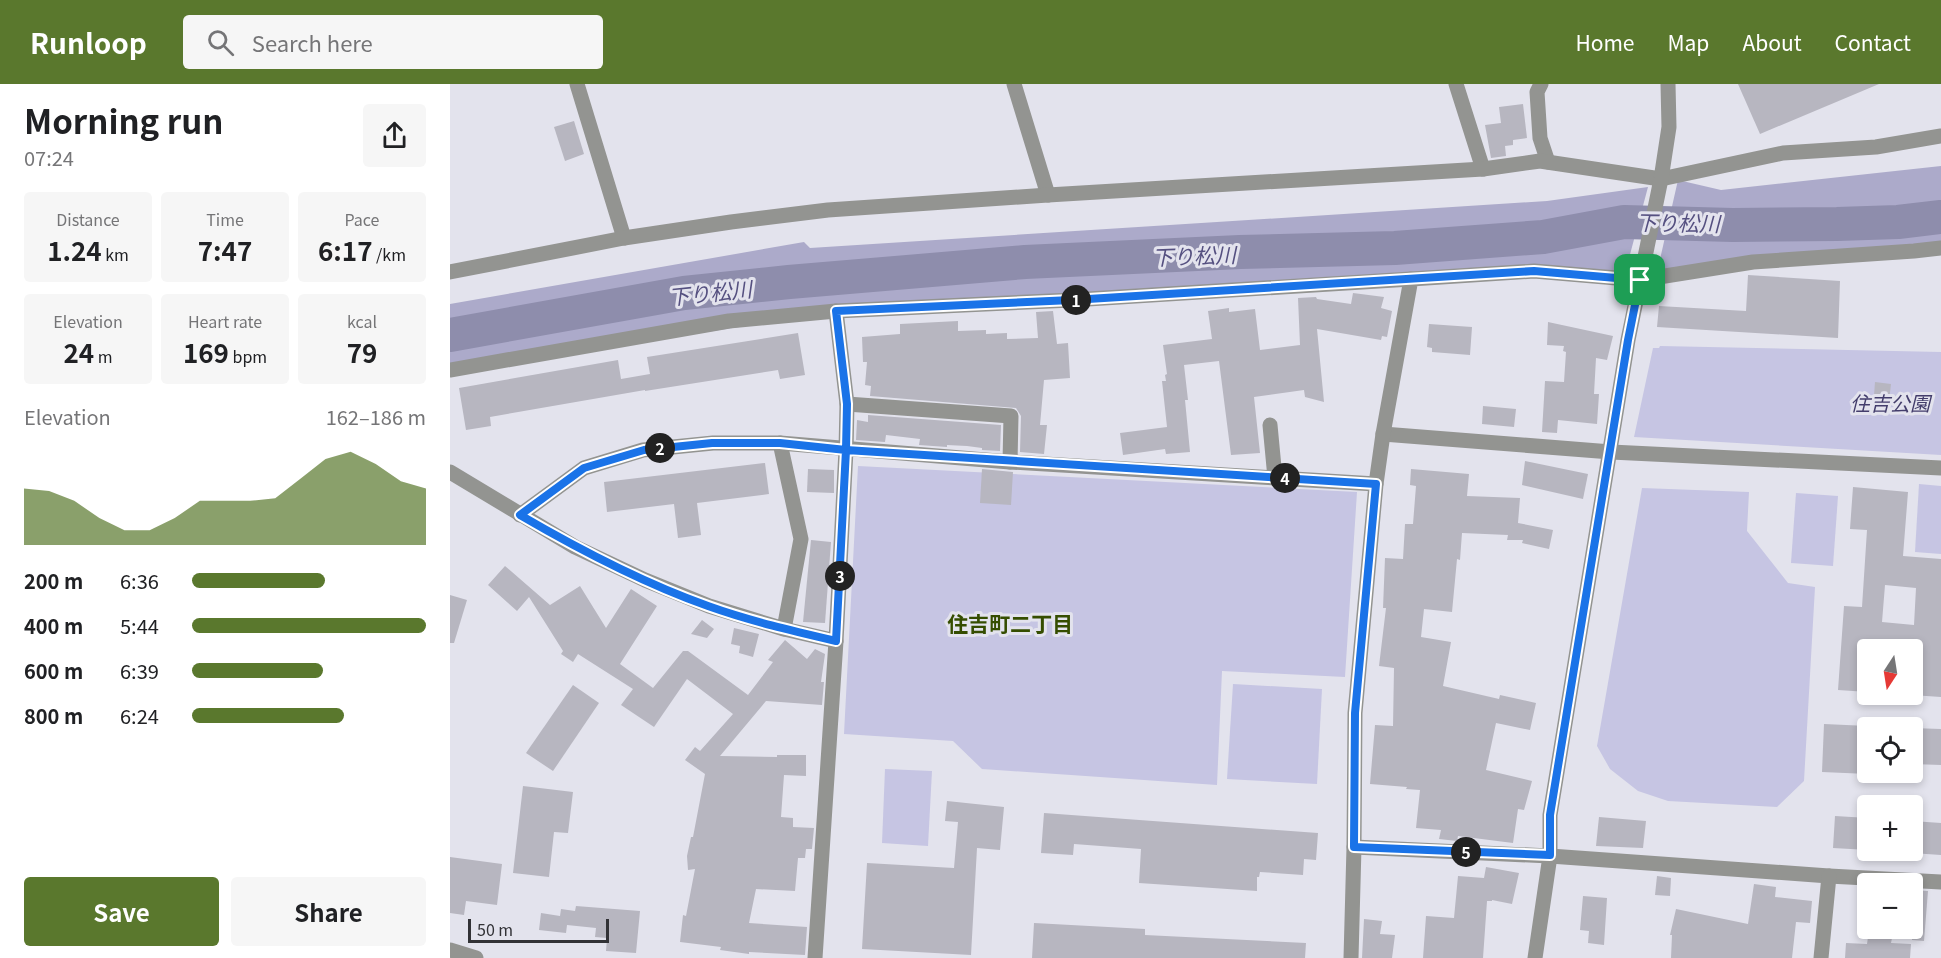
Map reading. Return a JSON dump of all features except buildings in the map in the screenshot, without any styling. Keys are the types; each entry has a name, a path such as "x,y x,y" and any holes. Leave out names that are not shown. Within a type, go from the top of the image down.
{"street":[{"path":"577,84 624,238"},
{"path":"1014,84 1048,195"},
{"path":"1456,84 1483,169"},
{"path":"1541,84 1537,92 1540,138 1548,162"},
{"path":"1535,958 1550,855 1550,815 1628,340 1669,127 1668,84"},
{"path":"450,272 624,238 828,210 1483,169 1540,161 1660,182 1783,153 1876,147 1941,136"},
{"path":"450,370 729,321 836,311 1072,300 1534,271 1640,280 1753,262 1941,248"},
{"path":"1351,958 1355,713 1376,484 1411,279"},
{"path":"815,958 846,450 847,404 836,311"},
{"path":"847,404 1011,416 1010,462"},
{"path":"1270,425 1275,478"},
{"path":"1383,434 1611,452 1941,468"},
{"path":"520,515 584,468 644,450 712,443 780,443 1010,462 1376,484"},
{"path":"780,443 801,539 784,628"},
{"path":"450,472 575,547 645,580 709,606 836,641"},
{"path":"1354,847 1550,855 1941,882"},
{"path":"1821,958 1829,876"},
{"path":"450,950 476,958"}],"green space":[{"name":"住吉公園","path":"1660,346 1941,352 1941,455 1634,437 1653,348"},
{"path":"858,466 1357,492 1345,677 1222,671 1217,785 982,769 953,741 844,734"},
{"path":"1919,484 1941,486 1941,554 1915,552"},
{"path":"1642,488 1749,492 1747,531 1788,583 1815,587 1804,781 1777,807 1668,801 1638,791 1610,769 1597,746"},
{"path":"1796,493 1838,496 1833,566 1791,563"},
{"path":"1233,684 1322,689 1317,784 1227,779"},
{"path":"885,769 932,771 928,846 882,843"}],"shaded area":[{"path":"1941,166 1941,248 1656,277 1678,180 1721,190"},
{"path":"1648,187 1624,277 1534,271 845,311 450,371 450,304 804,242 810,248 1547,201"}],"waterway":[{"name":"下り松川","path":"450,335 684,293 1025,262 1240,252 1395,248 1543,237 1624,222 1733,225 1837,224 1898,222 1941,217"}],"district":[{"name":"住吉町二丁目","path":"1010,623"}],"route":[{"path":"1640,280 1534,271 1072,300 836,311 847,404 846,450 780,443 712,443 644,450 584,468 520,515 575,547 645,580 709,606 836,641 846,450 1376,484 1355,713 1354,847 1550,855 1550,815 1628,340 1640,280"}]}
